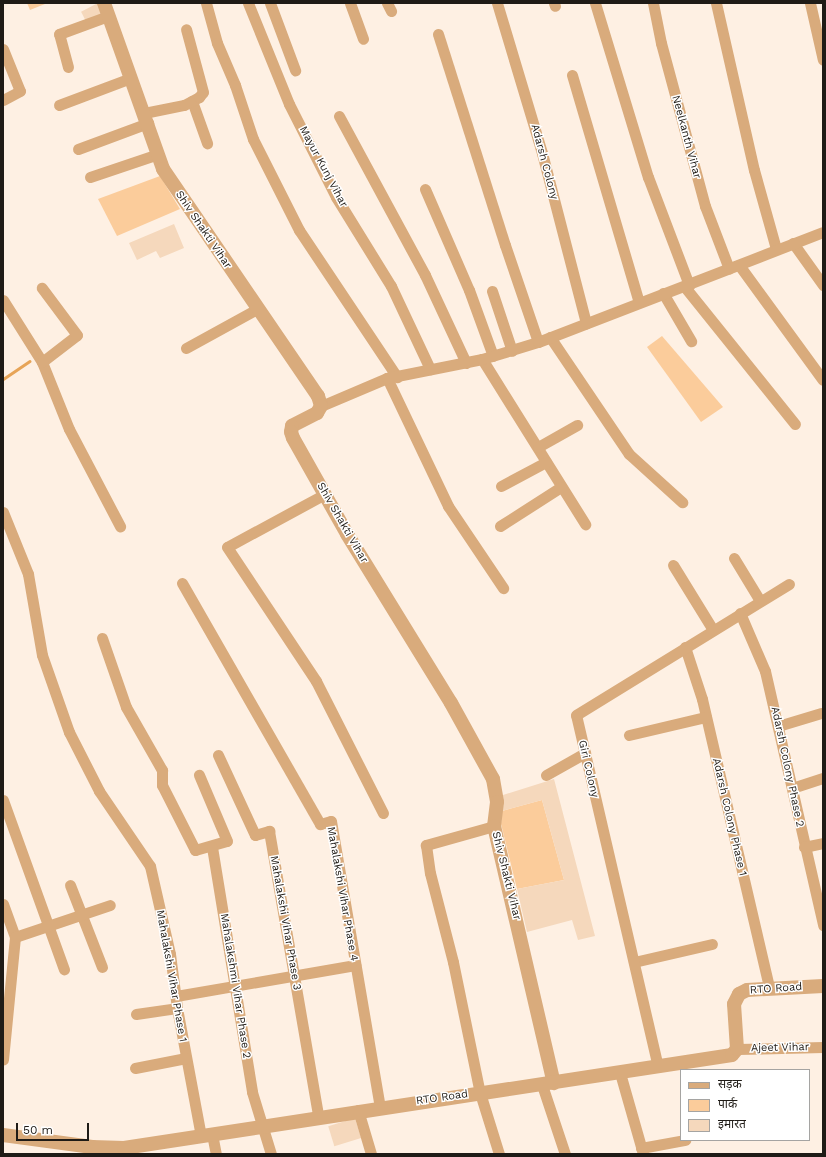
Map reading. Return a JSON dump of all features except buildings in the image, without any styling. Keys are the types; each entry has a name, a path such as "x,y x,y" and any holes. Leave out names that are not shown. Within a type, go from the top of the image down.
{"street":[{"path":"206,3 217,43 235,85 253,139 296,223 392,377 448,506 503,588"},
{"name":"Mayur Kunj Vihar","path":"248,3 290,104 336,197 391,286 430,369"},
{"path":"270,3 295,70"},
{"path":"350,3 363,39"},
{"name":"Adarsh Colony","path":"497,3 542,153 586,323"},
{"path":"595,3 648,178 687,285 796,424"},
{"name":"Neelkanth Vihar","path":"653,3 661,43 705,206 734,267 823,380"},
{"path":"716,3 754,170 776,249"},
{"path":"810,3 823,60"},
{"path":"68,67 59,34 106,10"},
{"name":"Shiv Shakti Vihar","path":"106,10 158,154 170,182 318,396 321,406 317,413 292,426 291,432 325,494 451,703 493,779 497,802 494,826 548,1084"},
{"path":"78,149 146,118 192,101 203,92 186,29"},
{"path":"438,34 505,245 538,342"},
{"path":"3,49 20,91 3,100"},
{"path":"572,75 639,302"},
{"path":"59,105 131,78"},
{"path":"192,101 208,143"},
{"path":"339,116 425,275 466,362"},
{"path":"90,177 158,154"},
{"path":"425,188 469,290 487,358 546,462 585,524"},
{"path":"321,406 392,377 487,358 538,342 823,232"},
{"path":"793,243 823,284"},
{"path":"42,288 77,335 42,362"},
{"path":"492,291 512,351"},
{"path":"663,293 691,341"},
{"path":"3,300 42,362 69,429 120,526"},
{"path":"186,348 258,309"},
{"path":"550,337 629,454 682,502"},
{"path":"538,447 578,425"},
{"path":"501,486 546,462"},
{"path":"500,526 561,487"},
{"path":"325,494 227,547 316,681 383,813"},
{"name":"Mahalakshi Vihar Phase 1","path":"3,512 28,574 42,654 70,732 99,791 150,866 170,954 177,1008 186,1058 206,1135 216,1154"},
{"path":"734,558 760,602"},
{"path":"673,565 713,630"},
{"name":"Mahalakshi Vihar Phase 4","path":"182,583 320,824 331,821 380,1107"},
{"name":"Giri Colony","path":"658,1067 576,715 789,584"},
{"name":"Adarsh Colony Phase 2","path":"740,613 765,671 804,847 821,908 823,925"},
{"path":"102,638 126,707 162,770 162,785 196,850 212,847 227,841 199,775"},
{"name":"Adarsh Colony Phase 1","path":"685,647 706,717 769,988"},
{"path":"778,726 821,713"},
{"path":"629,735 706,717"},
{"path":"546,775 585,753"},
{"name":"Mahalakshi Vihar Phase 3","path":"218,755 255,835 269,831 318,1116"},
{"path":"792,788 823,778"},
{"path":"3,800 64,969"},
{"path":"494,826 426,845 430,873 453,962 480,1093 499,1154"},
{"path":"804,847 823,843"},
{"name":"Mahalakshmi Vihar Phase 2","path":"212,847 236,986 252,1092 271,1154"},
{"path":"70,885 102,967"},
{"path":"3,904 15,937 3,1058"},
{"path":"15,937 49,924 110,906"},
{"path":"634,962 712,944"},
{"path":"176,996 294,977 355,965"},
{"name":"RTO Road","path":"3,1135 94,1151 152,1149 206,1135 261,1125 548,1084 732,1055 737,1049 734,1004 739,994 747,990 823,986"},
{"path":"136,1014 177,1008"},
{"name":"Ajeet Vihar","path":"737,1049 823,1047"},
{"path":"135,1068 186,1058"},
{"path":"620,1073 642,1151 680,1141"},
{"path":"548,1084 565,1154"},
{"path":"358,1110 371,1154"}],"green space":[{"path":"27,3 45,3 45,4 30,10"},
{"path":"160,176 180,209 117,236 98,199"},
{"path":"662,336 723,407 701,422 647,347"},
{"path":"542,800 564,880 517,889 501,824 502,811"}],"waterway":[{"path":"3,379 30,361"}]}
